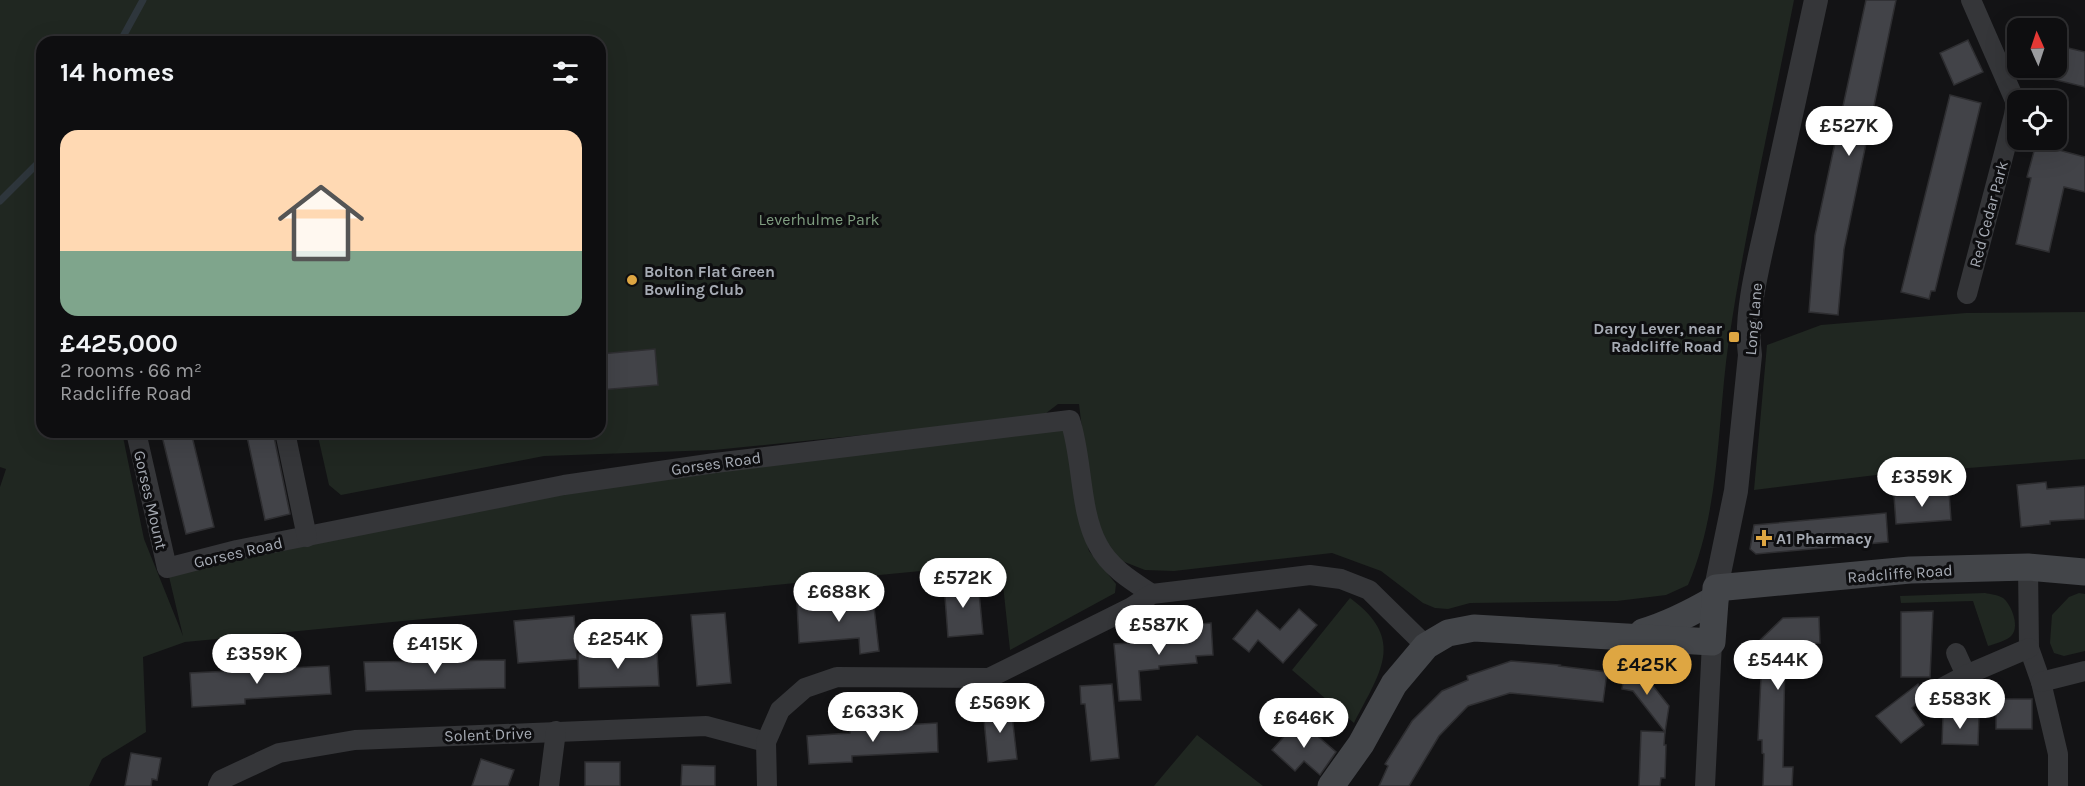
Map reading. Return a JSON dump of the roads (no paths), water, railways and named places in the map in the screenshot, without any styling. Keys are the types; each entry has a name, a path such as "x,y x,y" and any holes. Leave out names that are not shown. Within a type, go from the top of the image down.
{"main road":[{"name":"Radcliffe Road","path":"1624,637 1669,624 1715,593 1910,570 2028,567 2085,572"},
{"name":"Long Lane","path":"1712,642 1715,593"},
{"name":"Radcliffe Road","path":"1331,786 1361,744 1394,684 1425,646 1448,633 1474,627 1712,642"}],"street":[{"name":"Long Lane","path":"1715,593 1736,491 1750,355 1748,344 1751,312 1761,254 1816,0"},
{"name":"Red Cedar Park","path":"1967,294 2016,103 1971,0"},
{"name":"Gorses Road","path":"167,568 237,550 576,484 715,463 1070,420 1078,451 1089,523 1098,547 1122,573 1152,594"},
{"name":"Gorses Mount","path":"137,438 167,568"},
{"path":"286,438 308,537"},
{"path":"2028,567 2029,648 2041,682 2058,754 2058,786"},
{"path":"767,786 766,742 780,710 805,688 837,677 989,678 1132,608 1152,594 1310,575 1341,579 1369,590 1425,646"},
{"path":"1705,786 1712,642"},
{"path":"1934,692 1966,675 2029,648"},
{"path":"1956,653 1966,675"},
{"path":"2041,682 2085,671"},
{"name":"Solent Drive","path":"218,786 221,780 279,753 355,740 706,726 766,742"},
{"path":"549,786 556,731"}],"waterway":[{"path":"123,36 143,0"},
{"path":"0,201 36,165"}],"place":[{"name":"Bolton Flat Green Bowling Club","path":"632,280"},
{"name":"Darcy Lever, near Radcliffe Road","path":"1734,337"},
{"name":"A1 Pharmacy","path":"1764,538"}],"park label":[{"name":"Leverhulme Park","path":"819,219"}]}
